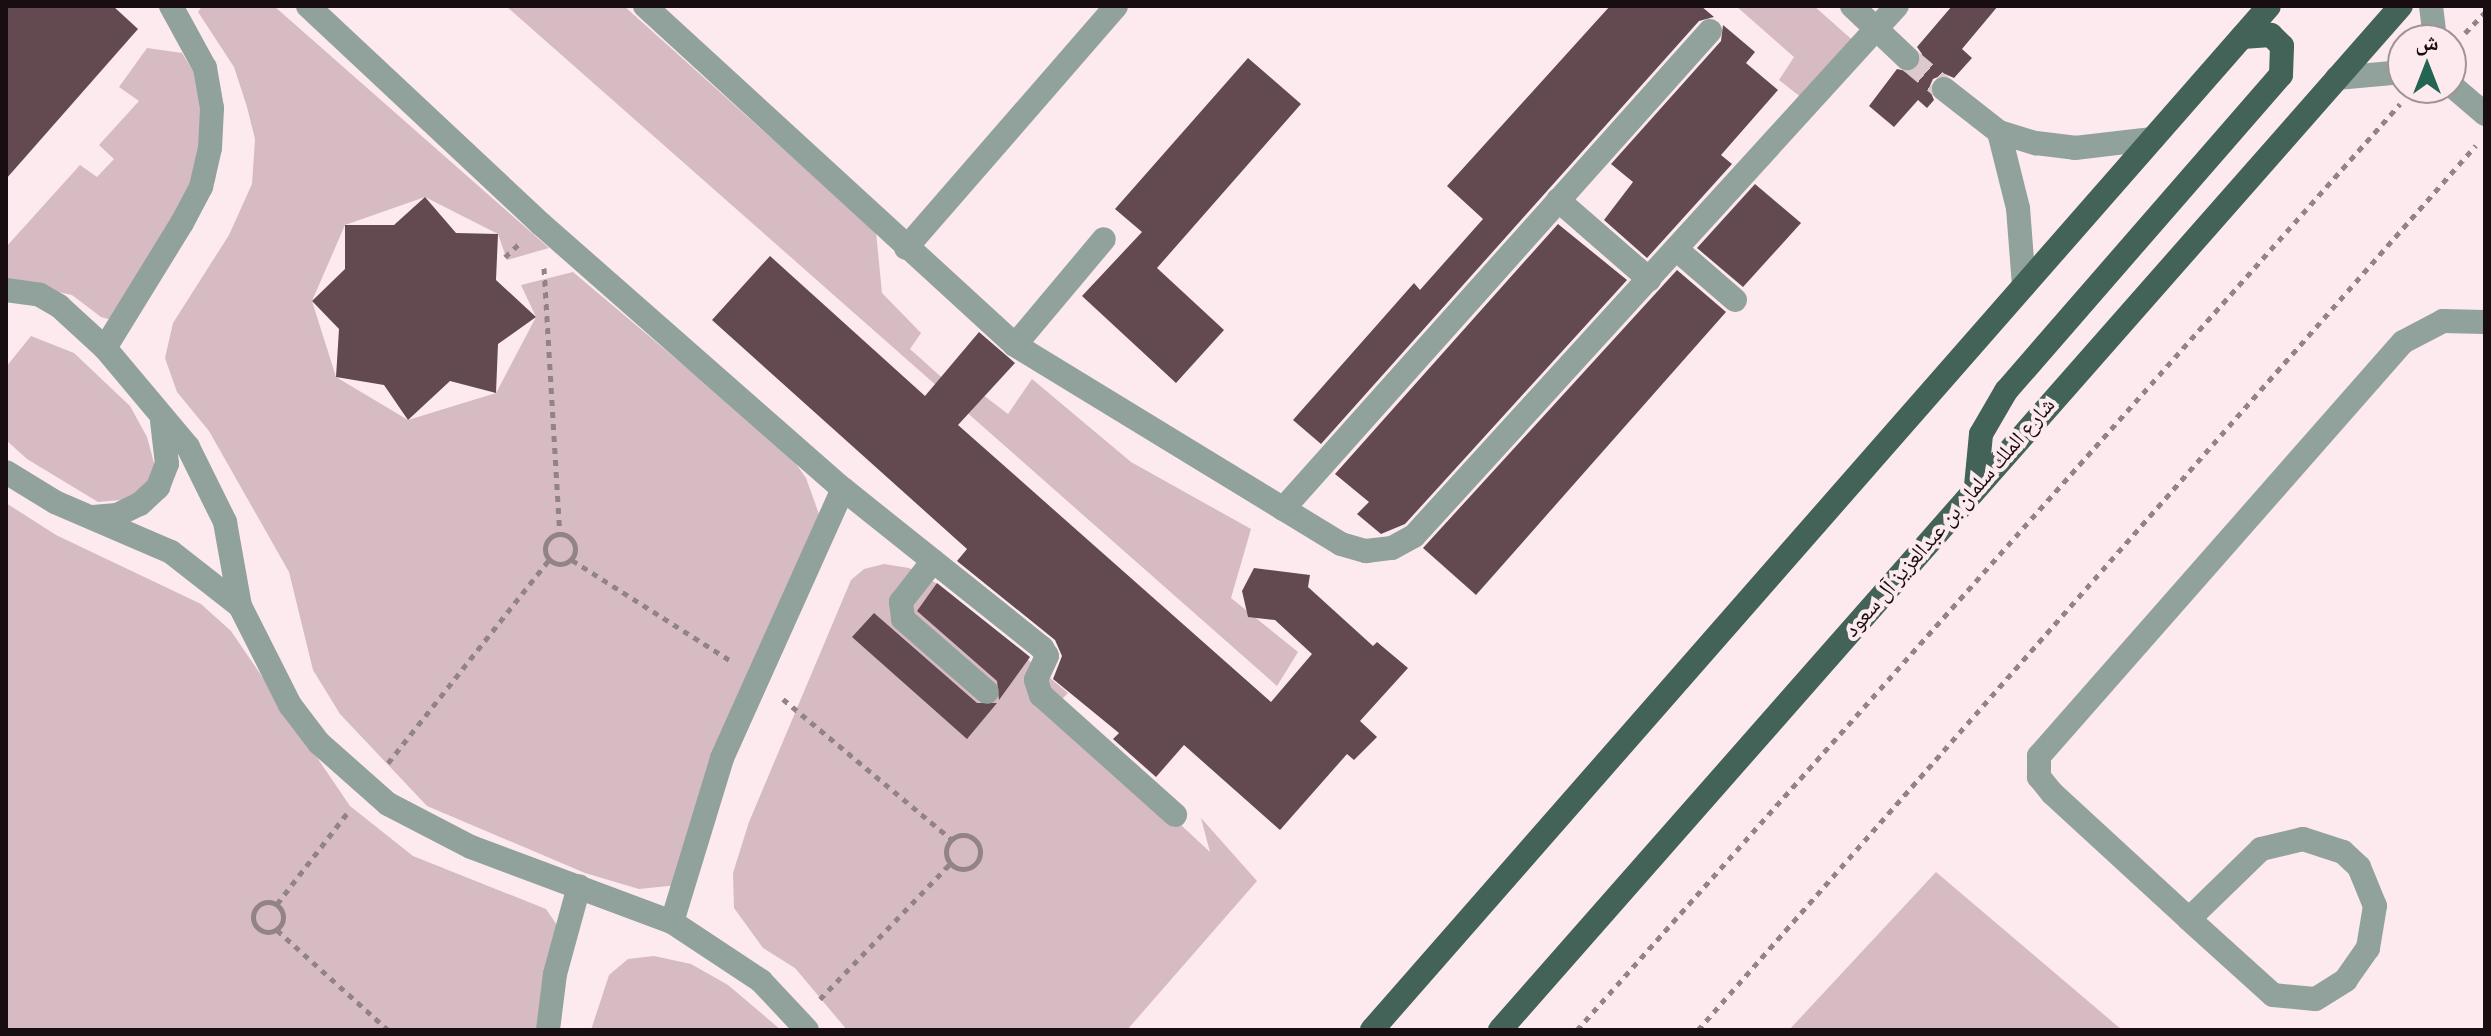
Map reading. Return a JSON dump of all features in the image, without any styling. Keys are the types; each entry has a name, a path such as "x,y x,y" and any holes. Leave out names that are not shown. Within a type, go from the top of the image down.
{"main road":[{"path":"1372,1030 2269,6"},
{"name":"شارع الملك سلمان بن عبدالعزيز آل سعود","path":"1500,1030 2401,6"},
{"path":"1976,486 1981,434 1999,401 2281,75 2282,46 2271,35 2242,37"}],"lane":[{"path":"105,348 201,187 210,148 212,108 205,68 171,6"},
{"path":"645,6 1015,345 1341,544 1366,551 1392,548 1414,536 1897,6"},
{"path":"906,248 1116,6"},
{"path":"1852,6 1907,58"},
{"path":"315,8 541,224 843,489 1042,648 1047,656 1036,680 1041,695 1175,815"},
{"path":"1283,509 1710,31"},
{"path":"2337,78 2387,73"},
{"path":"1944,89 1999,132 2075,148 2152,139"},
{"path":"2467,99 2485,114"},
{"path":"1999,132 2018,208 2024,286"},
{"path":"1558,200 1649,279"},
{"path":"1015,345 1104,239"},
{"path":"1676,249 1735,300"},
{"path":"6,290 40,295 105,348 209,483 225,522 240,606 290,705 319,743 367,788 428,828 672,922 761,981 803,1025"},
{"path":"2189,919 2261,849 2303,839 2343,852 2359,867 2375,906 2368,948 2346,980 2331,992 2301,1001 2273,995 2189,919 2052,793 2039,777 2039,756 2403,342 2443,321 2485,322"},
{"path":"92,517 117,515 140,504 158,487 167,464 168,439 159,415"},
{"path":"6,472 55,502 171,552 240,606"},
{"path":"672,922 722,758 843,489"},
{"path":"933,561 901,602 903,619 987,692"},
{"path":"548,1030 555,974 579,886"}],"path":[{"path":"1577,1030 2400,104"},
{"path":"1698,1030 2485,135"},
{"path":"505,257 541,224"},
{"path":"541,224 560,534"},
{"path":"277,904 549,560 546,544 560,534 569,536 576,552 565,564 549,560"},
{"path":"967,835 975,839 979,847 975,864 958,868 950,864 946,847 951,839 967,835"},
{"path":"803,1025 950,864"},
{"path":"277,904 259,904 253,912 259,929 277,930 388,1030"},
{"path":"277,904 283,912 277,930"}],"shaded area":[{"path":"202,6 274,6 549,248 507,260 498,234 425,197 345,225 312,301 336,377 408,420 496,393 536,317 521,285 573,272 789,454 806,478 824,528 678,885 639,889 585,873 427,806 340,714 313,670 289,572 209,431 177,392 165,358 173,323 229,235 252,184 255,139 247,107 234,67 198,12"},
{"path":"506,6 624,6 876,232 882,293 921,333 910,349 959,393 966,382 1008,414 1032,379 1131,462 1251,529 1231,598 1298,652 1277,686"},
{"path":"1736,6 1814,6 1867,53 1816,109 1779,80 1794,57"},
{"path":"147,48 182,53 203,87 220,136 215,181 122,323 101,317 72,295 6,281 6,247 80,165 97,177 114,159 99,145 139,101 119,87"},
{"path":"31,336 74,353 130,406 147,437 158,478 133,499 98,502 27,459 6,440 6,367"},
{"path":"6,503 56,535 201,604 231,631 350,806 413,856 546,909 561,931 552,1030 6,1030"},
{"path":"884,564 909,568 936,583 1068,693 1054,707 1210,852 1201,818 1257,881 1127,1030 847,1030 795,968 763,948 734,908 733,873 749,822 851,580 864,569"},
{"path":"1936,872 2122,1030 1789,1030"},
{"path":"654,956 691,964 728,985 781,1030 591,1030 609,975 628,959"}],"building":[{"path":"6,6 113,6 138,29 6,179"},
{"path":"1610,6 1701,6 1714,17 1699,21 1321,444 1293,420 1414,283 1420,290 1483,219 1447,186"},
{"path":"1952,6 1998,6 1962,49 1972,58 1954,78 1945,74 1933,79 1929,88 1934,100 1927,108 1918,100 1894,127 1869,106 1897,69 1911,72 1918,68 1922,54 1917,47"},
{"path":"1723,25 1755,52 1746,63 1778,90 1721,155 1732,164 1647,258 1604,220 1633,182 1611,164 1721,41"},
{"path":"1248,58 1301,104 1157,268 1224,330 1176,383 1082,296 1142,232 1115,209"},
{"path":"1755,184 1801,223 1743,287 1697,248"},
{"path":"425,197 456,233 498,234 496,280 536,317 498,344 496,393 450,381 408,420 384,385 336,377 339,329 312,301 345,269 345,225 394,225"},
{"path":"1558,224 1627,280 1405,524 1381,534 1357,514 1369,502 1335,474"},
{"path":"770,256 925,396 979,332 1015,363 958,425 1271,702 1312,654 1275,620 1248,617 1242,591 1254,568 1310,575 1308,587 1373,646 1377,642 1408,668 1360,721 1377,737 1354,760 1347,754 1280,830 1184,745 1156,777 1113,739 1119,733 1053,679 1062,656 1055,640 957,561 967,549 712,320"},
{"path":"1677,270 1726,312 1476,595 1423,548"},
{"path":"937,583 1030,657 999,700 997,681 917,611"},
{"path":"874,613 977,703 997,703 967,739 852,637"}],"tunnel":[{"path":"1907,58 1944,89"}]}
